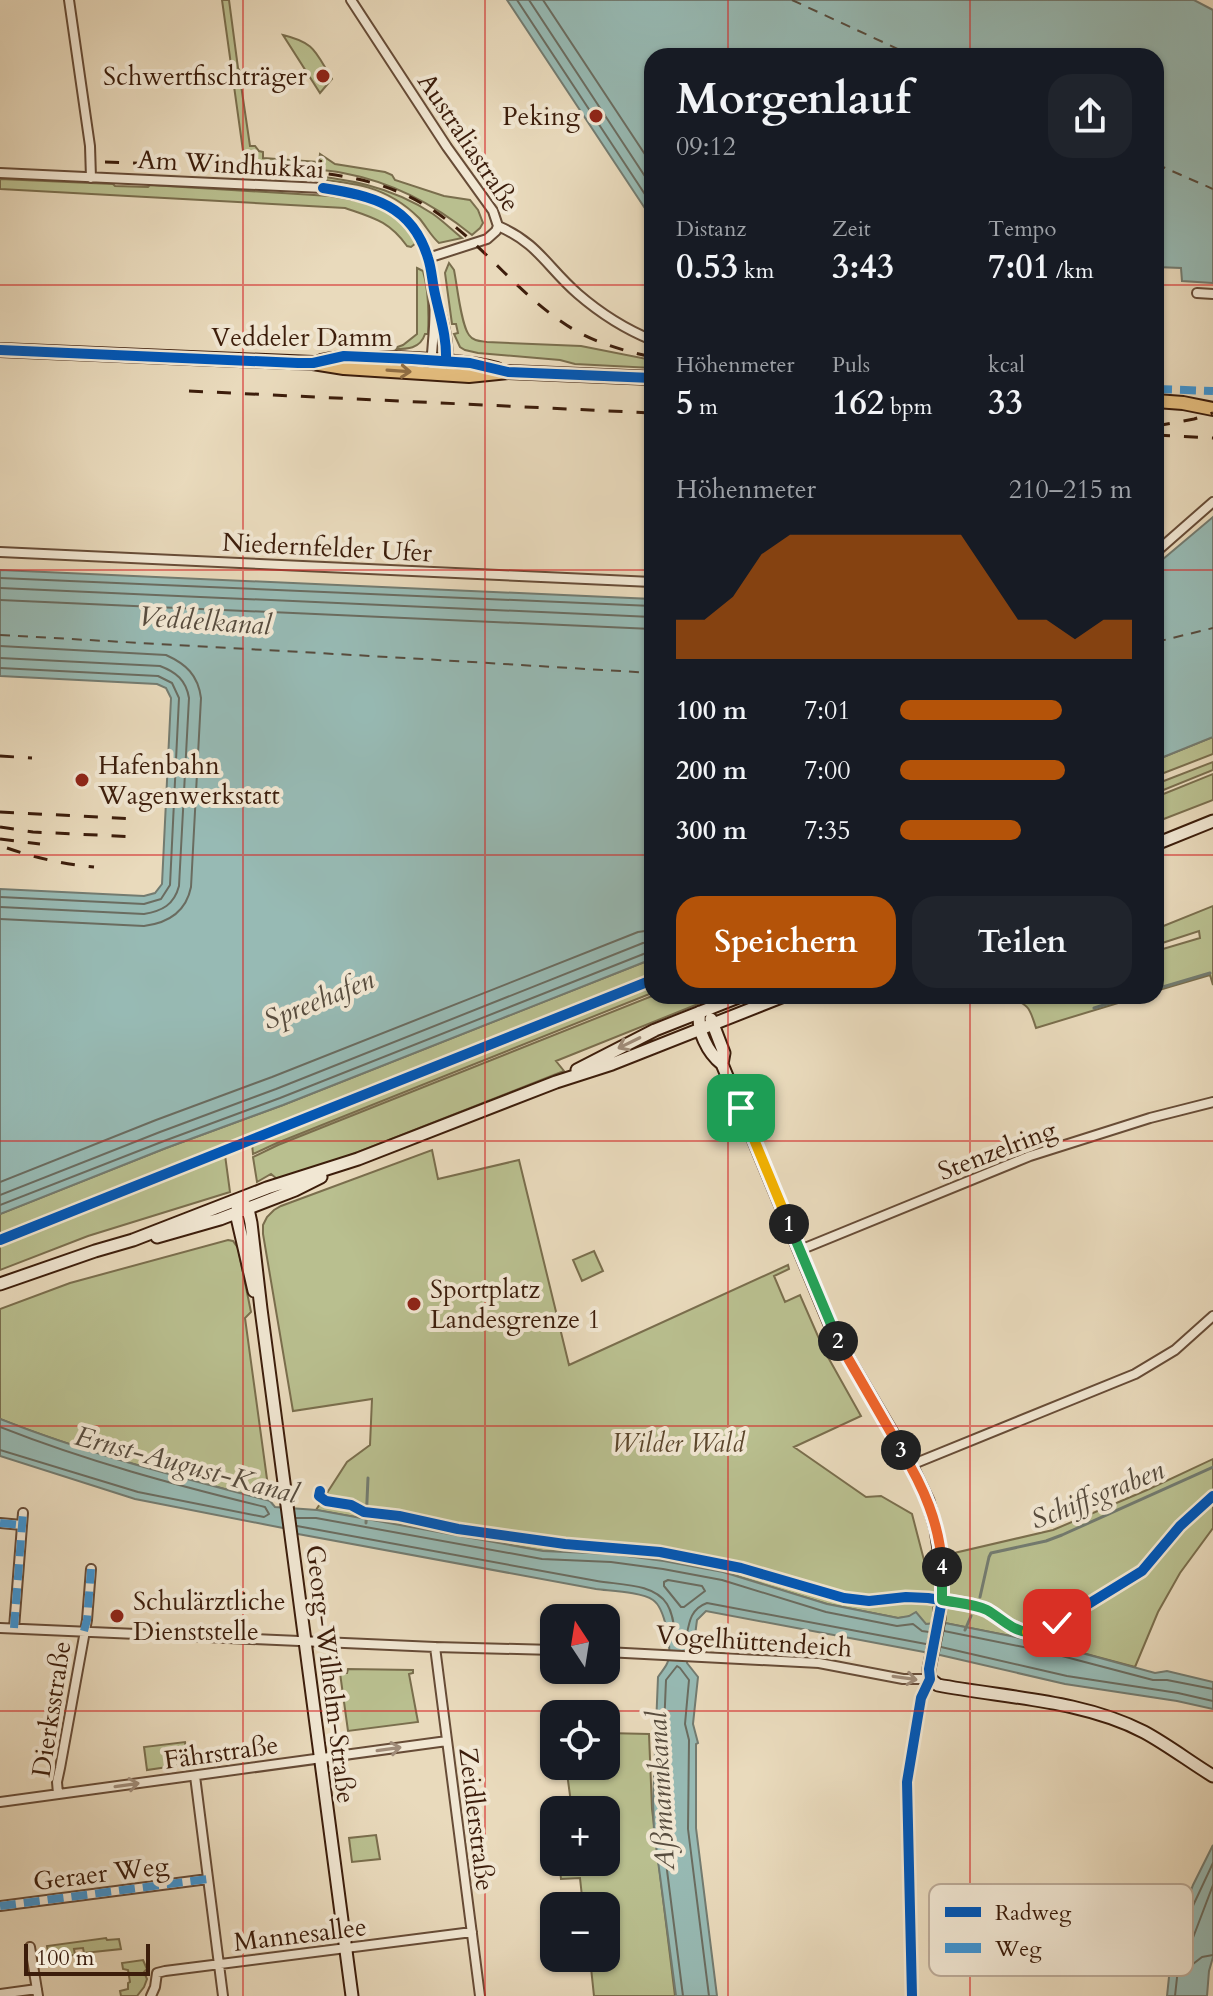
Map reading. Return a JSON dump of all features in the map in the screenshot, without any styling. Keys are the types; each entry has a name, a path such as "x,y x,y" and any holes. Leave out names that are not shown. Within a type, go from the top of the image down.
{"main road":[{"name":"Veddeler Damm","path":"0,350 251,362 313,363 344,356 431,366 469,376 508,372 644,378"},
{"name":"Veddeler Damm","path":"431,366 446,361 508,372"},
{"path":"1183,403 1213,400"},
{"path":"1164,402 1213,409"}],"street":[{"path":"69,0 90,146 91,178"},
{"name":"Australiastraße","path":"364,0 353,3 447,147 493,211 498,226 533,246 578,294 611,319 644,333"},
{"name":"Am Windhukkai","path":"0,173 323,188 372,198 405,217 418,234 428,258 446,340 446,361"},
{"path":"428,258 487,239 498,226"},
{"name":"Am Windhukkai","path":"431,366 434,293"},
{"path":"1197,293 1213,294"},
{"path":"1164,546 1213,502"},
{"name":"Niedernfelder Ufer","path":"0,552 644,582"},
{"path":"1164,841 1213,821"},
{"path":"556,1082 622,1046 720,1004"},
{"path":"0,1284 244,1204 764,1004"},
{"path":"700,1012 709,1017 713,1024 724,1053 722,1064"},
{"path":"700,1012 701,1029 713,1057 722,1064 834,1334 911,1465 928,1501 942,1560 942,1600 930,1679"},
{"name":"Stenzelring","path":"800,1250 1030,1156 1150,1118 1213,1102"},
{"name":"Georg-Wilhelm-Straße","path":"244,1204 236,1213 253,1288 261,1309"},
{"name":"Georg-Wilhelm-Straße","path":"244,1204 254,1242 286,1508 352,1996"},
{"path":"133,1240 166,1235 236,1213"},
{"path":"911,1465 1135,1374 1175,1350 1213,1316"},
{"path":"942,1600 972,1605 1020,1631 1045,1630 1142,1571 1180,1526 1213,1496"},
{"path":"14,1628 23,1513"},
{"path":"0,1523 22,1525"},
{"name":"Dierksstraße","path":"58,1794 57,1782 87,1620 91,1569"},
{"path":"0,1628 540,1650"},
{"name":"Zeidlerstraße","path":"435,1647 480,1996"},
{"name":"Vogelhüttendeich","path":"620,1653 819,1663 903,1679 930,1679 938,1685 1022,1698 1103,1715 1143,1732 1213,1776"},
{"name":"Fährstraße","path":"0,1802 447,1741"},
{"path":"195,1776 223,1996"},
{"name":"Geraer Weg","path":"0,1906 208,1879"},
{"name":"Mannesallee","path":"151,1996 157,1973 472,1932"},
{"path":"0,1994 38,1992 30,1947"}],"green space":[{"path":"222,0 229,0 238,68 247,84 241,85 250,146 263,152 263,158 319,162 320,154 335,164 385,172 395,180 444,196 470,200 483,223 480,228 472,235 427,204 378,182 343,173 244,158"},
{"path":"283,35 309,45 318,55 332,79 320,93"},
{"path":"296,174 350,181 401,196 433,214 462,238 439,243 406,206 378,191 349,183 301,178"},
{"path":"0,179 330,196 370,203 391,213 407,228 416,243 407,246 387,226 345,208 0,189"},
{"path":"449,263 454,270 464,323 475,340 581,346 644,358 644,368 575,364 465,350 460,347 454,334 458,333 456,324 452,324 445,273"},
{"path":"417,268 423,271 426,286 428,334 416,346 392,349 417,334"},
{"path":"1213,737 1213,754 1164,773 1164,757"},
{"path":"1213,762 1213,770 1164,790 1164,781"},
{"path":"1213,774 1213,800 1164,819 1164,794"},
{"path":"1213,906 1213,985 1210,975 1164,989 1164,949 1200,938 1199,931 1164,942 1164,926"},
{"path":"644,962 644,979 0,1237 0,1214"},
{"path":"644,987 644,996 253,1154 252,1144"},
{"path":"644,999 644,1004 698,1004 556,1061 564,1071 348,1156 277,1179 271,1174 257,1182 253,1157"},
{"path":"1023,1004 1115,1004 1036,1028"},
{"name":"Wilder Wald","path":"432,1150 438,1179 519,1160 569,1365 788,1265 789,1269 774,1276 785,1302 800,1295 824,1350 861,1416 794,1447 866,1497 881,1496 912,1514 924,1560 1053,1530 1213,1459 1213,1528 1180,1573 1158,1612 1135,1667 1045,1643 945,1623 925,1624 912,1618 827,1604 723,1572 612,1554 543,1551 316,1510 347,1462 370,1445 372,1399 293,1411 263,1225 267,1217 281,1206"},
{"path":"225,1155 230,1192 88,1236 0,1270 0,1245"},
{"path":"228,1240 238,1248 251,1312 245,1318 270,1501 100,1454 0,1419 0,1309 70,1283"},
{"path":"594,1251 603,1271 582,1281 573,1260"},
{"path":"348,1669 413,1670 409,1674 418,1722 348,1731 340,1673 347,1673"},
{"path":"620,1733 649,1734 652,1809 675,1996 594,1996 591,1972 620,1972 620,1892 582,1892 580,1878 561,1879 561,1876 620,1876 620,1796 570,1796 568,1780 620,1780"},
{"path":"185,1742 188,1764 147,1770 144,1747"},
{"path":"376,1835 380,1859 352,1862 349,1838"},
{"path":"119,1939 121,1949 84,1953 83,1948 74,1949 75,1955 49,1958 47,1946"},
{"path":"143,1960 147,1969 144,1972 147,1979 144,1987 137,1996 121,1996 120,1991 128,1989 130,1982 128,1970 123,1969 122,1963"}],"water":[{"path":"507,0 1194,0 1213,10 1213,283 1182,281 1181,268 1164,267 1164,48 644,48 644,207"},
{"path":"1213,517 1213,737 1164,757 1164,558"},
{"path":"0,570 644,599 644,962 0,1214 0,889 144,896 155,893 162,884 171,698 166,688 157,684 0,676"},
{"name":"Aßmannkanal","path":"0,1419 100,1454 270,1501 275,1507 317,1510 543,1551 612,1554 664,1561 723,1572 827,1604 898,1618 916,1612 926,1624 945,1623 1045,1643 1155,1673 1167,1671 1213,1682 1213,1709 1065,1684 940,1655 706,1611 697,1620 687,1663 698,1677 693,1724 698,1743 696,1828 717,1996 676,1996 654,1831 653,1801 658,1677 667,1663 669,1647 664,1619 653,1600 634,1594 298,1534 283,1528 135,1499 0,1456"},
{"path":"1213,1845 1213,1957 1207,1996 1167,1996 1169,1976 1193,1976 1193,1885"}],"waterway":[{"name":"Schiffsgraben","path":"1164,987 1210,973"},
{"name":"Schiffsgraben","path":"1094,1008 1107,1004"},
{"name":"Schiffsgraben","path":"980,1597 991,1553 1062,1535 1213,1467"},
{"path":"366,1523 368,1478"},
{"name":"Schiffsgraben","path":"965,1630 971,1616"}],"ferry route":[{"path":"792,0 896,48"},
{"path":"1164,168 1213,189"},
{"path":"1164,640 1213,628"},
{"path":"0,635 644,673"}],"railway":[{"path":"105,162 309,172 382,186 405,195 446,219 544,309 572,329 605,344 644,355"},
{"path":"189,391 644,413"},
{"path":"1164,425 1213,413"},
{"path":"1164,435 1213,438"},
{"path":"0,756 32,758"},
{"path":"0,812 137,819"},
{"path":"0,827 33,832 137,837"},
{"path":"0,839 40,844"},
{"path":"7,848 50,860 94,867"}],"marked path":[{"path":"1164,389 1213,391"},
{"path":"14,1628 23,1513"},
{"path":"0,1523 22,1525"},
{"path":"84,1631 91,1569"},
{"path":"0,1906 208,1879"}],"cycle path":[{"path":"323,188 374,200 388,206 412,226 429,262 444,335 446,361"},
{"path":"0,350 298,363 344,356 470,363 508,372 644,378"},
{"path":"0,1240 644,983"},
{"path":"320,1491 319,1496 326,1501 351,1505 364,1512 565,1544 660,1552 741,1568 844,1598 869,1601 928,1598 972,1605 1024,1632 1051,1627 1142,1571 1180,1526 1213,1496"},
{"path":"912,1996 907,1782 921,1698 930,1679 929,1669 942,1600"}],"place":[{"name":"Schwertfischträger","path":"323,76"},
{"name":"Peking","path":"596,116"},
{"name":"Hafenbahn Wagenwerkstatt","path":"82,780"},
{"name":"Sportplatz Landesgrenze 1","path":"414,1304"},
{"name":"Schulärztliche Dienststelle","path":"117,1616"}],"route":[{"path":"741,1108 834,1334 911,1465 928,1501 942,1560 942,1600 972,1605 1024,1632 1045,1630 1057,1623"}],"water label":[{"name":"Veddelkanal","path":"205,620"},
{"name":"Spreehafen","path":"318,999"},
{"name":"Ernst-August-Kanal","path":"187,1464"}]}
